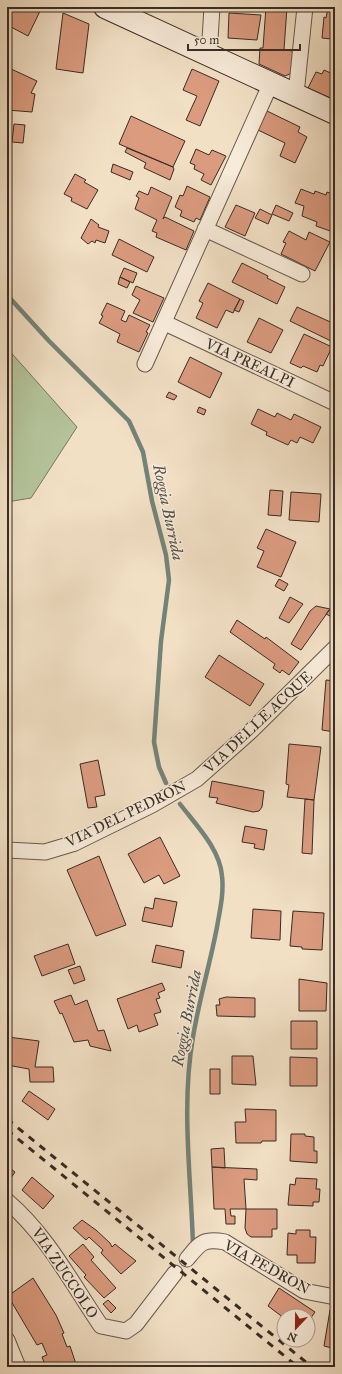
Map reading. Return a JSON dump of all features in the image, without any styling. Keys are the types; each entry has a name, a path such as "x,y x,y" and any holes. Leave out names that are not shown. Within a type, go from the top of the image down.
{"main road":[{"path":"104,7 335,113"}],"street":[{"path":"209,55 212,7"},
{"path":"296,94 305,7"},
{"path":"145,364 165,323 205,229 271,83"},
{"path":"205,229 302,274"},
{"name":"VIA PREALPI","path":"165,323 335,403"},
{"name":"VIA DELLE ACQUE","path":"197,779 251,731 335,648"},
{"name":"VIA DEL PEDRON","path":"7,850 45,852 75,843 152,805 197,779"},
{"name":"VIA ZUCCOLO","path":"7,1200 26,1217 51,1249 74,1287 101,1326 126,1331 136,1324 175,1273"},
{"name":"VIA PEDRON","path":"187,1259 199,1244 211,1239 225,1242 304,1291 335,1296"},
{"path":"7,1340 18,1367"}],"green space":[{"path":"7,348 77,427 31,498 7,502"}],"building":[{"path":"7,7 38,7 41,9 28,36 11,27 8,31 7,30"},
{"path":"266,7 287,7 284,50 294,51 292,73 285,76 259,64 260,48 263,48"},
{"path":"328,8 335,9 335,37 331,37 331,39 322,38 324,17 326,18"},
{"path":"63,13 89,24 83,73 56,69"},
{"path":"229,13 261,15 257,40 228,38"},
{"path":"9,68 37,81 31,93 35,94 32,112 7,110 7,73"},
{"path":"192,69 219,81 200,126 186,120 197,96 183,90"},
{"path":"324,70 335,75 335,100 308,88 316,72 322,74"},
{"path":"267,111 300,127 298,132 307,137 295,163 280,156 285,143 258,130"},
{"path":"131,116 185,141 173,167 119,144"},
{"path":"14,124 25,125 23,143 12,142"},
{"path":"127,148 173,167 174,169 170,180 144,168 146,163 125,152"},
{"path":"196,149 209,155 212,150 226,156 211,185 201,180 204,174 194,169 195,165 190,163"},
{"path":"113,164 133,172 130,180 111,172"},
{"path":"75,174 86,180 84,182 98,190 87,209 71,201 72,198 64,194"},
{"path":"187,186 210,197 200,220 196,218 194,222 180,216 182,211 175,207 180,195 183,196"},
{"path":"151,187 172,197 163,219 165,217 194,231 186,250 156,237 157,233 152,231 157,220 135,209 139,198 136,196 139,191 148,195"},
{"path":"301,189 314,194 315,191 326,195 327,192 335,195 333,232 316,226 317,222 302,216 304,206 295,203"},
{"path":"236,205 255,213 245,236 225,227"},
{"path":"276,205 293,213 289,221 272,214"},
{"path":"260,209 272,215 268,224 255,218"},
{"path":"91,219 99,225 98,227 109,231 105,243 96,240 95,243 92,241 88,244 81,238"},
{"path":"289,231 306,240 309,232 330,242 315,271 281,254 286,243 283,242"},
{"path":"119,239 154,257 147,272 112,255"},
{"path":"242,263 268,276 267,278 285,287 277,304 232,282"},
{"path":"124,268 137,273 133,283 120,277"},
{"path":"120,277 130,282 127,288 118,284"},
{"path":"208,283 240,299 233,313 226,310 217,328 196,318 203,303 199,301"},
{"path":"136,286 164,298 153,322 133,313 140,300 132,295"},
{"path":"240,299 244,301 239,312 234,310"},
{"path":"107,303 125,311 121,320 126,322 129,315 150,325 139,352 117,342 120,334 99,323"},
{"path":"297,307 335,324 335,343 290,321"},
{"path":"259,318 283,330 271,353 247,342"},
{"path":"304,334 332,347 323,366 320,365 317,372 303,366 301,368 290,363"},
{"path":"190,357 222,373 210,398 178,382"},
{"path":"169,392 177,396 174,400 166,397"},
{"path":"199,407 206,410 204,415 197,412"},
{"path":"258,409 275,417 277,413 291,420 294,414 321,427 313,443 300,437 297,443 291,440 288,445 266,435 267,432 251,424"},
{"path":"270,490 283,491 281,516 268,515"},
{"path":"291,492 321,494 319,522 289,520"},
{"path":"266,529 296,542 281,577 257,567 264,551 257,548"},
{"path":"279,579 288,584 284,591 275,586"},
{"path":"290,597 303,604 289,623 279,618"},
{"path":"316,606 330,609 301,650 291,644 310,611"},
{"path":"330,609 335,612 334,618 326,614"},
{"path":"237,620 265,639 266,637 299,662 289,675 282,670 280,673 273,668 275,664 230,632"},
{"path":"219,655 264,684 250,706 205,677"},
{"path":"326,680 335,681 335,732 322,730"},
{"path":"289,744 321,747 314,800 287,797 289,785 286,784"},
{"path":"98,760 105,795 95,797 97,807 88,808 80,764"},
{"path":"212,781 264,791 262,807 259,811 253,812 216,803 218,798 209,797"},
{"path":"305,799 314,800 312,854 302,853"},
{"path":"245,826 267,830 264,850 254,848 255,844 242,842"},
{"path":"160,837 180,876 164,884 159,875 144,883 128,854"},
{"path":"99,856 126,925 96,936 67,870"},
{"path":"155,898 177,902 172,927 142,921 145,907 153,909"},
{"path":"253,909 281,911 280,940 251,938"},
{"path":"293,911 324,913 322,950 302,949 302,947 290,946"},
{"path":"68,944 75,964 42,976 34,956"},
{"path":"156,945 184,951 181,968 152,962"},
{"path":"80,966 85,980 74,984 68,970"},
{"path":"299,979 327,983 326,1011 299,1011"},
{"path":"162,983 165,990 158,993 160,998 156,999 161,1012 154,1014 158,1025 139,1032 137,1025 128,1029 117,999"},
{"path":"71,995 75,1005 87,1000 98,1031 104,1030 111,1051 90,1046 88,1040 74,1042 62,1013 60,1014 54,1001"},
{"path":"226,997 255,998 255,1017 217,1016 216,1005 220,1005 219,999"},
{"path":"291,1021 317,1021 317,1049 291,1049"},
{"path":"8,1037 39,1041 35,1067 53,1067 54,1082 30,1082 29,1069 7,1065"},
{"path":"232,1056 253,1056 256,1085 232,1084"},
{"path":"290,1057 317,1058 317,1086 290,1086"},
{"path":"210,1069 220,1069 220,1094 210,1094"},
{"path":"29,1091 55,1109 48,1120 22,1101"},
{"path":"245,1109 276,1110 276,1141 262,1141 261,1143 236,1143 235,1122 246,1122"},
{"path":"291,1134 305,1134 305,1136 314,1137 314,1151 317,1151 317,1163 290,1161"},
{"path":"224,1148 225,1168 212,1167 211,1149"},
{"path":"7,1166 15,1172 7,1184"},
{"path":"212,1167 257,1169 257,1180 244,1179 246,1209 230,1209 231,1216 235,1216 235,1224 226,1224 225,1209 214,1209"},
{"path":"32,1177 54,1196 43,1209 22,1190"},
{"path":"296,1178 317,1179 316,1189 320,1189 319,1202 313,1202 313,1206 288,1205 290,1184 295,1185"},
{"path":"246,1209 277,1209 277,1229 272,1229 272,1237 251,1237 247,1234 245,1228"},
{"path":"82,1220 96,1230 110,1243 112,1247 115,1244 136,1261 121,1274 101,1253 103,1250 89,1237 86,1240 73,1228"},
{"path":"296,1230 310,1230 310,1237 316,1237 315,1263 297,1263 297,1255 287,1255 288,1233 296,1234"},
{"path":"83,1244 94,1257 91,1260 116,1288 104,1298 84,1277 86,1275 69,1256"},
{"path":"33,1278 56,1315 64,1333 62,1334 67,1347 70,1346 77,1367 46,1367 42,1357 47,1355 42,1343 37,1345 8,1296"},
{"path":"279,1288 309,1308 276,1308 276,1312 268,1306"},
{"path":"108,1300 116,1308 111,1313 103,1304"},
{"path":"330,1310 335,1311 335,1336 332,1348 324,1346"}],"waterway":[{"name":"Roggia Burrida","path":"7,295 49,341 129,421 143,452 152,501 166,555 169,580 161,641 154,742 159,767 166,783"},
{"name":"Roggia Burrida","path":"180,804 212,847 217,856 222,876 221,902 217,927 195,1023 189,1063 187,1115 193,1246"}],"railway":[{"path":"7,1119 312,1367"},
{"path":"7,1130 298,1367"}]}
